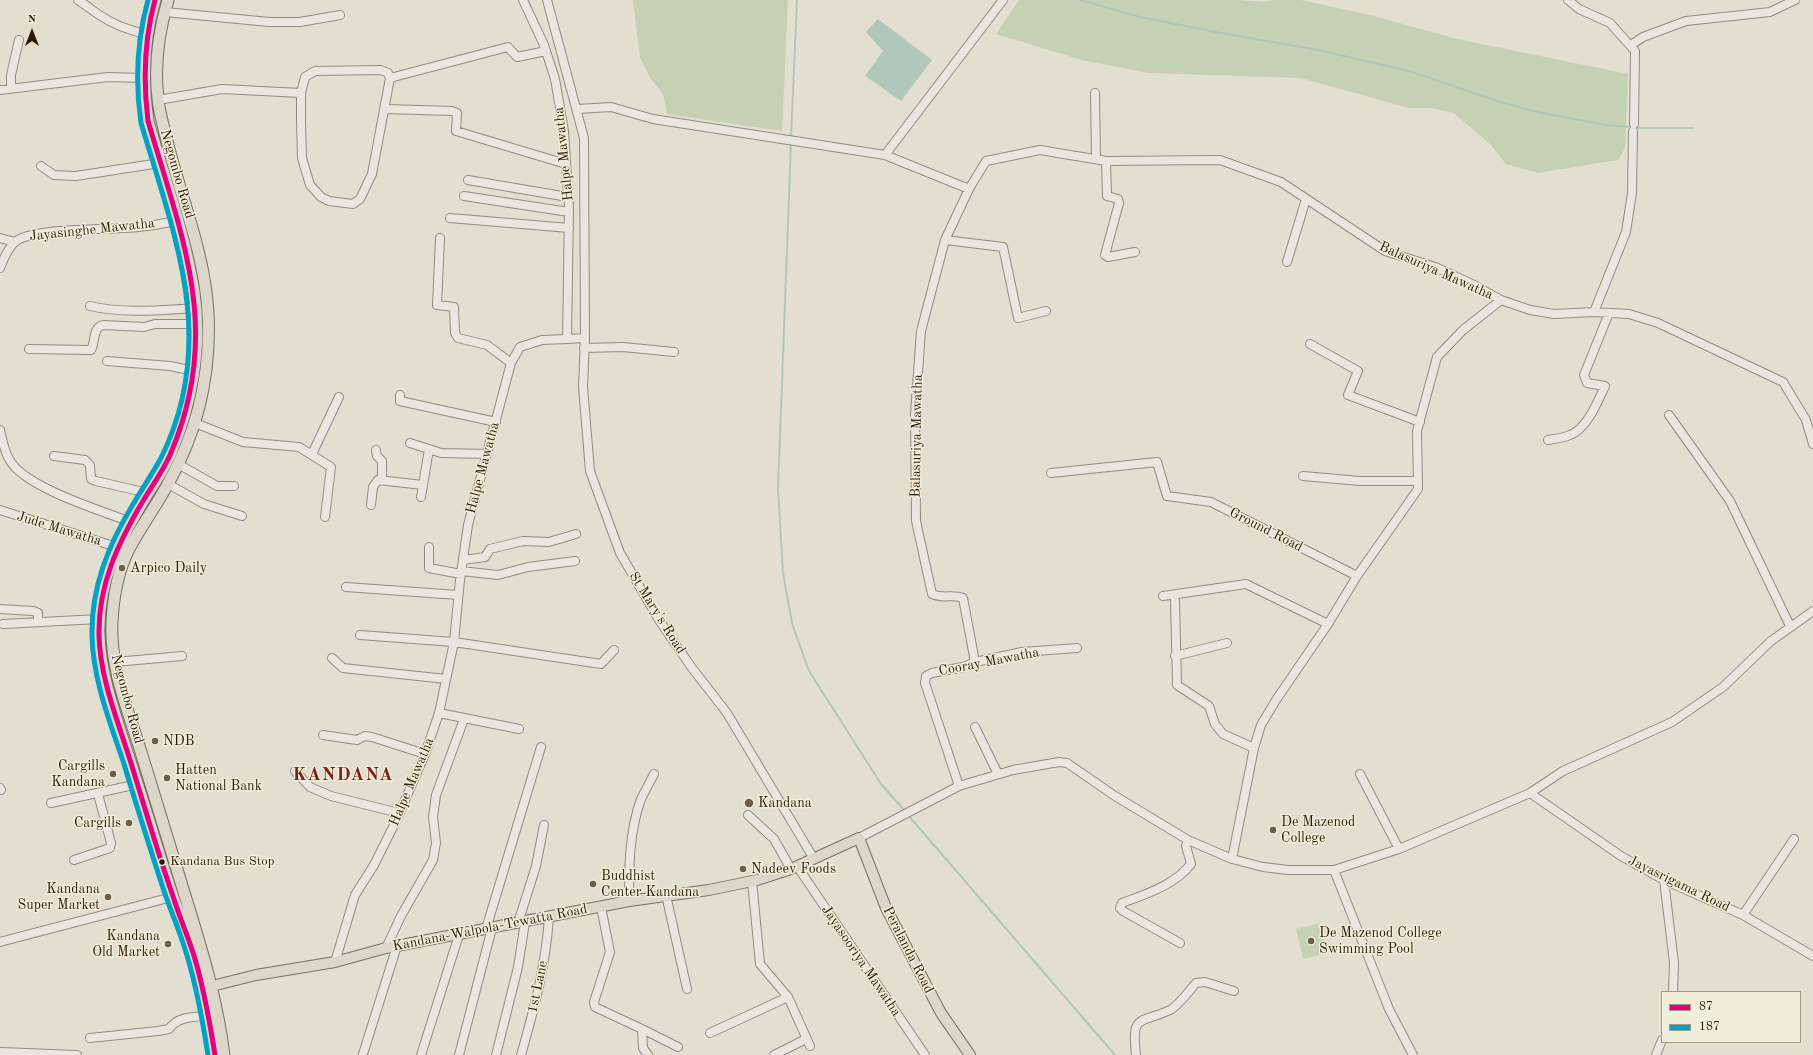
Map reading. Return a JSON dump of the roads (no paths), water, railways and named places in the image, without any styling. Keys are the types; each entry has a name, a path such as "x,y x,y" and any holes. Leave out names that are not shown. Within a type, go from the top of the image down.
{"highway":[{"name":"Negombo Road","path":"155,0 147,34 143,78 148,121 189,266 196,308 194,371 190,396 169,456 117,547 105,580 99,619 99,634 102,663 172,897 218,1015 224,1055"},
{"name":"Negombo Road","path":"168,0 158,50 158,100 175,172 194,235 206,291 208,340 205,377 201,404 195,424 178,464 168,484 128,550 114,600 112,628 115,662 126,706 199,939 207,987 208,1016 215,1055"},
{"path":"148,493 159,498"}],"main road":[{"name":"Kandana-Walpola-Tewatta Road","path":"207,987 256,976 335,962 386,948 629,901 709,890 752,881 794,868 859,838"},
{"name":"Peralanda Road","path":"859,838 886,908 941,1013 970,1055"}],"street":[{"path":"78,0 89,6 101,17 133,31 147,34"},
{"name":"Halpe Mawatha","path":"335,962 355,895 374,865 399,813 425,754 439,713 454,642 458,595 468,525 511,363 520,347 542,340 567,339 569,212 564,131 555,79 546,51 523,0"},
{"name":"St Mary's Road","path":"547,0 578,109 584,138 583,387 590,471 620,553 659,620 692,668 727,712 814,859"},
{"path":"885,155 1003,0"},
{"path":"1568,0 1579,9 1610,24 1635,51 1632,192 1626,232 1594,312"},
{"path":"1631,45 1643,37 1686,21 1770,12 1795,0"},
{"path":"165,12 269,22 300,22 340,15"},
{"path":"11,88 11,75 19,40"},
{"path":"390,78 508,47 517,57 546,51"},
{"path":"381,70 388,73 390,78 372,174 360,199 353,204 328,201 321,197 310,185 302,158 301,92 305,77 315,71 381,70"},
{"path":"0,90 108,77 143,78"},
{"path":"158,100 222,90 301,92"},
{"path":"1096,93 1096,159"},
{"path":"578,109 611,107 653,119 885,155 969,189"},
{"path":"385,110 457,112 456,131 566,164"},
{"name":"Balasuriya Mawatha","path":"975,662 963,598 958,596 936,596 932,594 916,521 915,414 921,330 945,240 969,189 986,161 1040,150 1106,160 1220,160 1281,182 1385,251 1435,267 1474,285 1501,300 1530,310 1554,314 1594,312 1629,314 1658,323 1784,382 1806,420 1813,444"},
{"path":"1106,160 1106,196 1118,200 1119,203 1105,255 1108,257 1135,252"},
{"path":"41,166 54,174 76,176 160,163"},
{"path":"468,180 568,197"},
{"path":"464,196 569,212"},
{"path":"1287,262 1306,199"},
{"path":"450,218 569,228"},
{"name":"Jayasinghe Mawatha","path":"0,268 15,242 24,236 51,232 137,227 177,221"},
{"path":"0,238 15,242"},
{"path":"440,238 437,305 454,307 455,333 458,338 487,345 511,363"},
{"path":"945,240 1003,248 1018,318 1046,311"},
{"path":"1232,859 1254,748 1261,725 1276,700 1328,624 1357,576 1418,489 1417,431 1437,357 1463,330 1501,300"},
{"path":"90,306 104,310 196,308"},
{"path":"1548,440 1572,435 1579,429 1592,413 1605,386 1587,383 1584,376 1609,313"},
{"path":"29,349 91,350 94,344 96,330 98,326 103,325 144,327 155,324 196,324"},
{"path":"567,339 584,338"},
{"path":"1310,344 1358,371 1348,395 1420,422"},
{"path":"584,348 623,347 674,352"},
{"path":"106,361 170,366 194,371"},
{"path":"400,395 400,401 496,422"},
{"path":"312,454 340,397"},
{"path":"1669,415 1730,501 1790,626"},
{"path":"195,424 243,442 299,447 331,467 325,517"},
{"path":"0,430 9,461 27,478 55,494 131,522"},
{"path":"410,443 441,453 487,454"},
{"path":"421,497 429,449"},
{"path":"376,450 377,456 382,461 382,480"},
{"path":"54,456 85,460 90,465 91,479 96,481 148,493"},
{"name":"Ground Road","path":"1051,473 1157,462 1166,496 1211,502 1357,576"},
{"path":"178,464 217,486 234,486"},
{"path":"1303,476 1360,481 1418,481"},
{"path":"371,505 373,487 378,480 423,485"},
{"path":"168,484 204,504 242,516"},
{"name":"Jude Mawatha","path":"0,510 128,550"},
{"path":"463,560 485,558 490,549 498,546 523,541 549,542 576,534"},
{"path":"429,547 430,568 461,572 498,575 528,567 575,561"},
{"path":"1163,596 1246,584 1328,624"},
{"path":"346,587 458,595"},
{"path":"1175,601 1176,685 1208,706 1215,724 1223,734 1254,748"},
{"path":"0,609 33,611 38,613 38,622"},
{"path":"859,838 959,786 1013,770 1052,763 1067,763 1120,800 1188,840 1232,859 1270,868 1288,870 1334,870 1399,849 1530,793 1564,771 1672,722 1723,687 1771,641 1813,611"},
{"path":"3,624 99,619"},
{"path":"360,635 454,642 601,664 614,650"},
{"path":"1175,656 1227,643"},
{"name":"Cooray Mawatha","path":"959,786 925,683 926,676 932,673 963,667 975,662 1022,652 1077,648"},
{"path":"115,662 182,656"},
{"path":"332,658 343,668 446,679"},
{"path":"439,713 519,729"},
{"path":"386,948 401,916 433,860 436,843 433,817 436,795 464,719"},
{"path":"975,727 998,774"},
{"path":"323,735 357,740 365,736 372,736 425,754"},
{"path":"459,1055 489,929 541,747"},
{"path":"295,772 310,787 331,796 399,813"},
{"path":"629,901 629,858 634,823 642,799 654,774"},
{"path":"1360,774 1399,849"},
{"path":"51,803 98,794 138,784"},
{"name":"Jayasrigama Road","path":"1530,793 1621,856 1664,880 1743,915 1813,956"},
{"path":"74,860 110,848 111,843 98,794"},
{"name":"Jayasooriya Mawatha","path":"748,815 774,839 925,1055"},
{"path":"496,1055 518,967 521,922 536,866 544,825"},
{"path":"1743,915 1794,839"},
{"path":"1180,943 1120,908 1122,903 1156,891 1186,870 1191,864 1186,846 1188,840"},
{"path":"1334,870 1389,1009 1413,1055"},
{"path":"1664,880 1674,963 1673,991"},
{"path":"752,881 760,964 788,997 808,1042 774,1055"},
{"path":"666,895 687,989"},
{"path":"0,942 172,897"},
{"path":"601,907 610,952 594,1002 596,1007 678,1048"},
{"name":"1st Lane","path":"521,1055 537,1000 548,937 549,917"},
{"path":"422,1055 459,935"},
{"path":"363,1054 397,946"},
{"path":"1136,1055 1134,1031 1136,1024 1141,1020 1172,1009 1196,983 1205,982 1234,991"},
{"path":"710,1033 788,997"},
{"path":"90,1038 169,1029 173,1022 183,1018 208,1016"},
{"path":"642,1029 643,1048 648,1055"},
{"path":"1656,1055 1661,1042"},
{"path":"0,1052 77,1054"}],"waterway":[{"path":"791,138 797,0"},
{"path":"1080,0 1140,17 1318,50 1409,71 1497,101 1537,112 1606,125 1644,128 1692,128"},
{"path":"791,142 778,489 783,573 792,623 809,671 881,784 905,811"},
{"path":"908,815 1115,1055"}],"place":[{"name":"Arpico Daily","path":"122,568"},
{"name":"NDB","path":"155,741"},
{"name":"Cargills Kandana","path":"113,774"},
{"name":"Hatten National Bank","path":"167,778"},
{"name":"Kandana","path":"749,803"},
{"name":"Cargills","path":"129,823"},
{"name":"De Mazenod College","path":"1273,830"},
{"name":"Kandana Bus Stop","path":"162,862"},
{"name":"Nadeev Foods","path":"743,869"},
{"name":"Buddhist Center Kandana","path":"593,884"},
{"name":"Kandana Super Market","path":"108,897"},
{"name":"De Mazenod College Swimming Pool","path":"1311,941"},
{"name":"Kandana Old Market","path":"168,944"}],"district":[{"name":"KANDANA","path":"343,775"}]}
